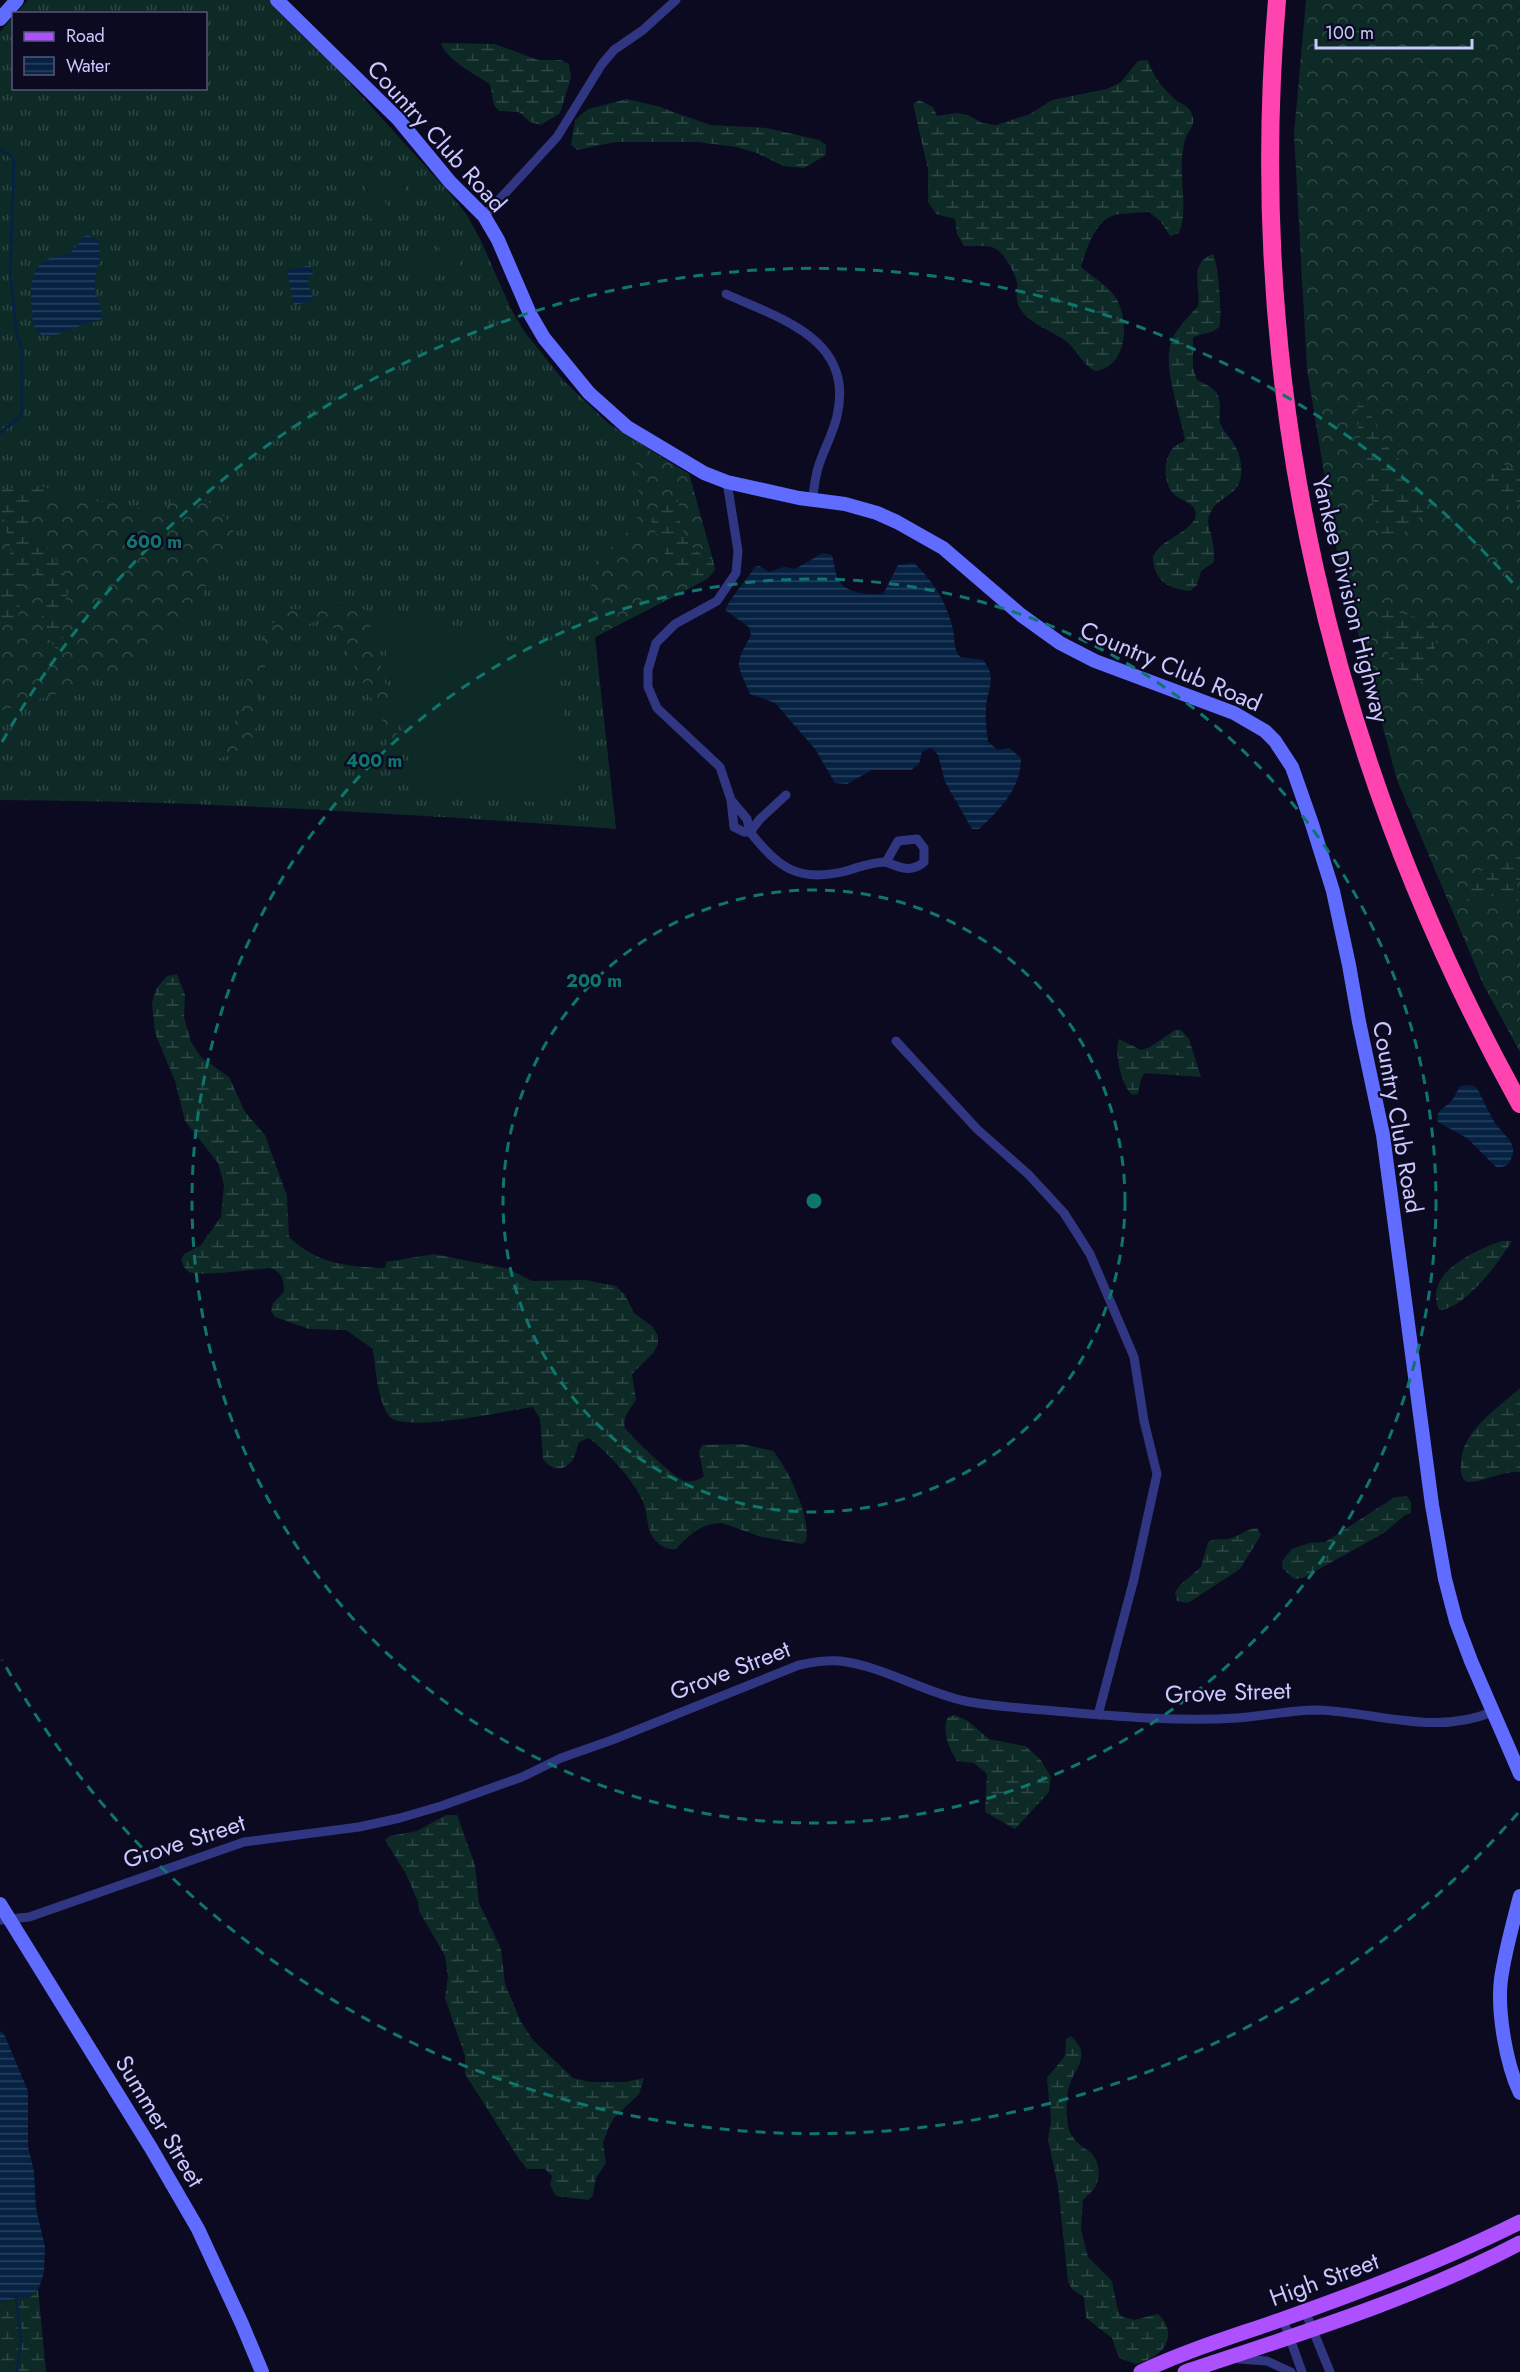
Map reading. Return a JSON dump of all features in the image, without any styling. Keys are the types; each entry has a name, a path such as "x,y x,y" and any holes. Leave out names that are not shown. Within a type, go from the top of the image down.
{"highway":[{"name":"Yankee Division Highway","path":"1277,0 1270,144 1274,290 1287,422 1312,564 1343,685 1372,777 1399,850 1456,982 1520,1104"}],"main road":[{"name":"High Street","path":"1141,2372 1192,2350 1305,2311 1432,2262 1520,2222"},
{"name":"High Street","path":"1185,2372 1413,2292 1520,2243"}],"street":[{"path":"0,18 17,0"},
{"name":"Country Club Road","path":"277,0 398,119 450,182 484,216 498,240 530,315 554,352 589,393 627,427 704,473 727,482 767,492 845,504 877,513 897,522 943,548 1021,615 1060,642 1095,662 1234,713 1265,730 1275,741 1292,767 1333,891 1383,1134 1432,1505 1445,1579 1456,1621 1492,1712"},
{"path":"484,216 557,137 602,64 614,50 643,30 676,0"},
{"path":"726,294 804,331 824,349 835,370 839,384 839,405 835,425 817,471 812,500"},
{"path":"727,482 738,551 736,573 717,601 675,624 656,642 648,670 648,687 657,708 720,767 731,800 734,827 750,832"},
{"path":"750,832 760,819 786,795"},
{"path":"731,800 747,819 750,832 770,857 784,867 802,874 828,875 886,862"},
{"path":"896,1041 977,1129 1028,1174 1064,1213 1090,1254 1134,1357 1144,1421 1157,1474 1134,1579 1098,1715"},
{"name":"Grove Street","path":"5,1920 38,1914 244,1842 359,1827 441,1806 522,1777 561,1758 799,1665 840,1661 870,1668 965,1701 1098,1715 1237,1718 1314,1710 1428,1723 1468,1720 1492,1712"},
{"path":"1492,1712 1520,1774"},
{"path":"1520,1896 1504,1960 1500,1994 1507,2050 1520,2093"},
{"name":"Summer Street","path":"0,1904 5,1920 152,2148 198,2229 243,2324 262,2372"},
{"path":"1305,2311 1330,2372"},
{"path":"1283,2319 1302,2372"},
{"path":"1212,2363 1260,2359 1275,2363 1291,2372"}],"green space":[{"path":"28,0 270,0 318,48 467,215 511,309 524,331 564,381 609,424 689,474 715,570 707,579 595,637 616,829 308,809 0,800 0,32 12,17 12,90 207,90 207,12 17,12"},
{"path":"1306,0 1520,0 1520,1052 1484,986 1397,780 1338,558 1307,369 1294,134"},
{"path":"441,43 495,44 538,60 561,60 569,64 571,78 560,113 541,125 530,122 519,112 499,111 494,105 490,84 448,55"},
{"path":"1148,60 1160,83 1177,101 1188,108 1193,116 1193,123 1185,139 1182,156 1182,224 1179,233 1170,236 1161,222 1149,212 1119,214 1102,223 1092,237 1081,267 1114,295 1123,315 1124,327 1120,351 1115,360 1107,367 1096,371 1087,365 1071,345 1030,320 1021,310 1017,300 1015,276 1001,252 986,246 964,246 957,234 955,219 936,214 928,202 928,169 913,104 919,100 933,107 937,116 956,113 968,115 982,123 996,125 1030,114 1052,100 1107,89 1121,82 1138,61"},
{"path":"627,99 657,106 710,125 767,128 819,140 826,145 826,155 804,168 783,166 757,153 736,147 699,142 615,142 577,150 571,145 575,120 588,109"},
{"path":"403,176 410,211 393,215 386,179"},
{"path":"381,180 388,216 371,219 364,183"},
{"path":"455,238 462,273 445,277 438,241"},
{"path":"429,244 436,279 419,283 412,247"},
{"path":"1213,254 1218,278 1220,323 1216,330 1193,338 1193,367 1197,380 1211,388 1219,398 1220,423 1236,448 1241,472 1240,482 1236,488 1213,508 1209,516 1214,562 1201,571 1197,585 1190,591 1175,588 1163,582 1156,571 1153,556 1162,545 1195,519 1196,513 1192,506 1173,493 1166,477 1167,459 1170,453 1175,446 1185,441 1170,376 1169,350 1174,335 1198,306 1198,269 1205,258"},
{"path":"1363,399 1386,445 1401,462 1427,502 1421,515 1410,527 1385,544 1378,530 1357,422 1358,402"},
{"path":"635,442 689,474 713,560 691,546 684,532 680,506 664,496 651,521 652,526 671,568 684,581 694,586 595,637 591,596 594,573 604,556 631,528 640,510"},
{"path":"1501,463 1520,472 1520,504 1509,510 1505,509 1487,480 1491,470"},
{"path":"41,486 75,499 116,502 149,510 159,509 184,497 195,496 212,505 234,528 228,550 209,577 201,599 188,622 174,635 127,670 0,711 0,618 18,618 22,579 28,574 39,576 47,586 42,618 49,639 63,638 59,609 67,597 48,548 33,537 30,529 29,516 32,510 48,495"},
{"path":"41,486 48,495 30,513 29,527 54,556 69,586 67,597 59,609 63,636 58,651 49,639 43,624 42,610 46,586 42,577 30,573 22,579 18,617 14,621 0,618 0,577 8,567 11,548 0,506 0,489"},
{"path":"664,496 677,498 681,529 687,540 701,554 713,560 715,570 707,579 694,586 684,581 672,568 652,526 652,519"},
{"path":"0,506 10,542 10,551 9,560 0,577"},
{"path":"346,602 357,604 366,611 390,700 402,761 400,768 393,772 382,718 333,627 323,620 296,630 277,646 269,657 260,683 254,734 248,743 238,750 216,759 241,710 250,663 277,617 289,609 313,609 325,604"},
{"path":"375,604 551,656 580,783 553,805 417,790"},
{"path":"1381,607 1438,624 1435,648 1429,668 1421,683 1416,687 1407,689 1391,662 1381,627"},
{"path":"1520,849 1520,878 1516,889 1518,901 1515,908 1510,907 1497,895 1475,905 1467,904 1471,887 1487,864 1495,858 1509,858"},
{"path":"177,974 185,995 184,1017 191,1042 201,1057 229,1077 245,1112 265,1135 287,1196 289,1237 322,1258 359,1267 385,1268 386,1262 434,1254 509,1269 532,1281 585,1280 616,1286 625,1295 634,1313 653,1327 658,1336 658,1344 654,1352 632,1374 636,1400 626,1417 625,1428 664,1466 685,1481 695,1481 704,1477 699,1452 702,1445 742,1444 773,1451 785,1469 802,1506 807,1531 806,1541 802,1544 762,1537 722,1523 708,1525 696,1531 676,1549 665,1548 650,1532 645,1507 627,1476 589,1438 579,1442 569,1465 557,1468 549,1466 543,1459 540,1419 533,1407 434,1422 398,1421 389,1416 382,1402 373,1349 346,1330 309,1329 275,1317 271,1311 273,1303 284,1292 282,1277 278,1272 271,1268 204,1274 187,1271 181,1260 184,1254 201,1245 221,1217 224,1185 218,1163 185,1121 175,1081 155,1033 152,1003 156,989 167,976"},
{"path":"1175,1030 1181,1030 1189,1039 1201,1077 1145,1073 1141,1079 1138,1094 1132,1095 1125,1084 1120,1068 1117,1052 1119,1039 1141,1050 1150,1047"},
{"path":"1501,1241 1512,1241 1480,1283 1460,1302 1439,1310 1436,1297 1438,1285 1444,1275 1465,1257"},
{"path":"1520,1388 1520,1472 1466,1482 1461,1469 1467,1441 1491,1413"},
{"path":"1407,1496 1411,1502 1411,1513 1384,1533 1303,1578 1294,1579 1283,1569 1282,1561 1292,1549 1309,1543 1325,1542 1395,1497"},
{"path":"1257,1528 1261,1535 1240,1569 1188,1603 1177,1601 1175,1592 1201,1567 1208,1542 1232,1538"},
{"path":"955,1715 968,1721 989,1739 1025,1746 1040,1759 1051,1777 1049,1792 1015,1829 985,1812 987,1774 974,1763 957,1761 954,1756 945,1728 948,1717"},
{"path":"446,1815 457,1815 475,1865 479,1903 501,1949 505,1984 521,2022 533,2040 573,2078 590,2082 625,2082 644,2078 639,2094 614,2118 608,2129 603,2143 606,2163 596,2178 593,2195 589,2200 556,2196 550,2185 552,2176 545,2169 527,2169 465,2074 465,2056 445,1998 448,1977 445,1956 419,1911 418,1902 406,1874 385,1840 390,1836 417,1831"},
{"path":"1071,2036 1078,2043 1081,2057 1068,2090 1068,2126 1076,2141 1093,2155 1099,2173 1096,2186 1083,2200 1081,2230 1088,2257 1112,2281 1121,2316 1134,2320 1158,2314 1168,2330 1168,2338 1160,2351 1154,2357 1136,2364 1119,2358 1112,2338 1086,2318 1084,2297 1073,2290 1068,2282 1058,2186 1048,2140 1051,2121 1047,2078 1065,2056 1066,2039"},
{"path":"38,2289 46,2372 0,2372 0,2302 30,2296"}],"water":[{"path":"87,235 97,239 99,246 95,288 103,317 97,322 90,322 63,333 45,336 38,332 33,324 31,288 35,271 48,259 71,252"},
{"path":"311,265 313,275 307,276 313,301 294,305 287,270"},
{"path":"823,553 832,555 841,584 852,591 864,594 883,594 898,565 914,563 927,576 942,600 960,657 983,660 987,667 991,678 986,713 988,742 998,750 1009,748 1021,758 1017,779 1008,798 979,829 972,829 945,782 938,755 931,748 922,752 919,764 911,770 872,770 847,784 835,783 815,749 775,703 750,694 739,664 751,635 749,627 725,610 755,567 759,566 769,572 784,567 795,569"},
{"path":"1471,1085 1477,1088 1495,1123 1512,1144 1513,1153 1509,1164 1505,1166 1496,1167 1467,1138 1438,1122 1439,1111 1453,1099 1460,1086"},
{"path":"0,2031 4,2034 28,2091 28,2147 34,2171 36,2209 45,2247 44,2272 39,2288 30,2296 0,2302"}],"waterway":[{"path":"0,150 11,156 14,162 10,270 16,331 22,351 21,416 0,433"},
{"path":"16,2296 21,2341 17,2372"}]}
